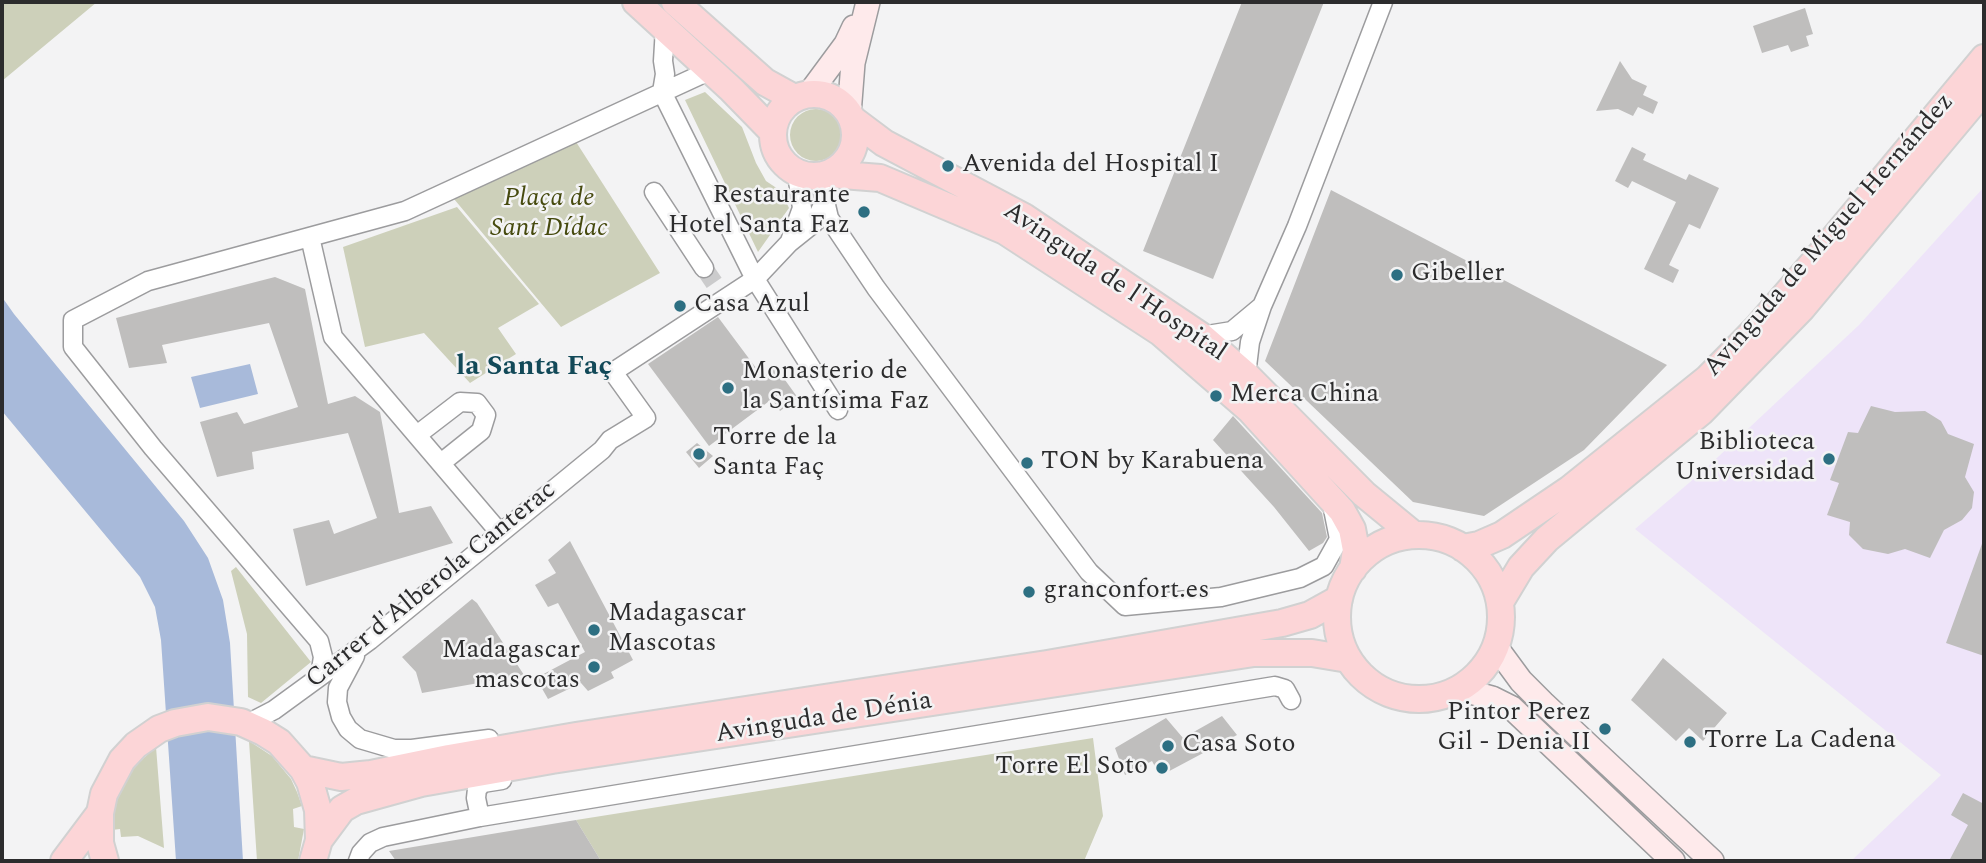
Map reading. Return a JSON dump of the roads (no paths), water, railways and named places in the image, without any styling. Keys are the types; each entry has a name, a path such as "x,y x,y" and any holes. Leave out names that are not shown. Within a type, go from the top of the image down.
{"main road":[{"path":"636,2 711,70 772,131"},
{"path":"675,2 765,82 802,96 834,99 851,117"},
{"path":"867,2 853,63 851,117 855,136 852,151 844,164 818,181 776,154 772,131 781,109 802,96 846,44 867,2"},
{"name":"Avinguda de Miguel Hernández","path":"1463,548 1479,545 1502,535 1570,489 1707,379 1765,319 1984,58"},
{"name":"Avinguda de Miguel Hernández","path":"1500,602 1521,567 1547,539 1701,412 1802,308 1984,90"},
{"name":"Avinguda de l'Hospital","path":"851,117 884,143 1024,217 1201,336 1246,375 1364,494 1414,535"},
{"name":"Avinguda de l'Hospital","path":"818,181 880,178 1005,231 1160,332 1250,410 1331,499 1352,528 1356,550 1353,569"},
{"path":"1414,535 1431,536 1463,548 1488,571 1500,602 1502,617 1496,647 1487,664 1475,678 1459,689 1439,697 1397,696 1378,688 1361,675 1348,659 1337,623 1339,598 1353,569 1370,552 1391,540 1414,535"},
{"name":"Avinguda de Dénia","path":"303,769 323,775 371,775 449,758 576,736 1233,634 1310,615 1339,598"},
{"path":"1496,647 1521,681 1542,703 1712,861"},
{"name":"Avinguda de Dénia","path":"316,850 342,809 356,801 421,783 552,760 1254,653 1312,653 1348,659"},
{"path":"1459,689 1492,698 1512,708 1673,861"},
{"path":"105,861 100,843 100,813 108,785 122,760 136,745 159,729 191,719 225,718 244,723 279,742 303,769 315,796 318,810 316,850"},
{"path":"64,861 100,813"}],"street":[{"path":"1246,375 1250,342 1262,306 1297,226 1383,2"},
{"path":"665,29 665,74 662,92 752,281 838,410"},
{"path":"363,645 348,650 334,650 319,641 153,448 73,347 73,320 148,281 405,211 711,70"},
{"path":"752,281 789,243 814,223 818,181"},
{"path":"789,243 802,208 818,181"},
{"path":"818,181 829,218 876,288 1089,572 1125,606 1221,597 1300,578 1324,566 1339,539 1331,499"},
{"path":"654,192 704,268"},
{"path":"310,237 333,337 500,533"},
{"name":"Carrer d'Alberola Canterac","path":"244,723 274,710 363,645 602,450 610,440 646,418 613,372 752,281"},
{"path":"1201,336 1232,331 1262,306"},
{"path":"417,435 460,402 477,403 486,415 481,431 441,463"},
{"path":"319,641 323,657 320,676"},
{"path":"363,645 346,670 338,688 337,702 348,729 360,739 394,749 412,749 544,732 576,736"},
{"name":"Avinguda de Dénia","path":"358,861 361,853 370,844 383,837 480,817 1275,686 1285,689 1292,700"},
{"path":"480,817 476,798 477,789 483,783 527,775 552,760"},
{"path":"421,783 439,788 457,788 476,798"}],"water":[{"path":"2,297 184,521 208,558 223,600 230,643 243,861 176,861 161,640 155,607 140,577 2,411"},
{"path":"250,364 258,394 200,408 191,377"}],"tunnel":[{"path":"704,268 719,290"}],"place":[{"name":"Avenida del Hospital I","path":"948,166"},
{"name":"Restaurante Hotel Santa Faz","path":"864,212"},
{"name":"Gibeller","path":"1397,275"},
{"name":"Casa Azul","path":"680,306"},
{"name":"Monasterio de la Santísima Faz","path":"728,388"},
{"name":"Merca China","path":"1216,396"},
{"name":"Torre de la Santa Faç","path":"699,454"},
{"name":"Biblioteca Universidad","path":"1829,459"},
{"name":"TON by Karabuena","path":"1027,463"},
{"name":"granconfort.es","path":"1029,592"},
{"name":"Madagascar Mascotas","path":"594,630"},
{"name":"Madagascar mascotas","path":"594,667"},
{"name":"Pintor Perez Gil - Denia II","path":"1605,729"},
{"name":"Torre La Cadena","path":"1690,742"},
{"name":"Casa Soto","path":"1168,746"},
{"name":"Torre El Soto","path":"1162,768"}],"district":[{"name":"la Santa Faç","path":"534,369"}],"park label":[{"name":"Plaça de Sant Dídac","path":"549,215"}]}
